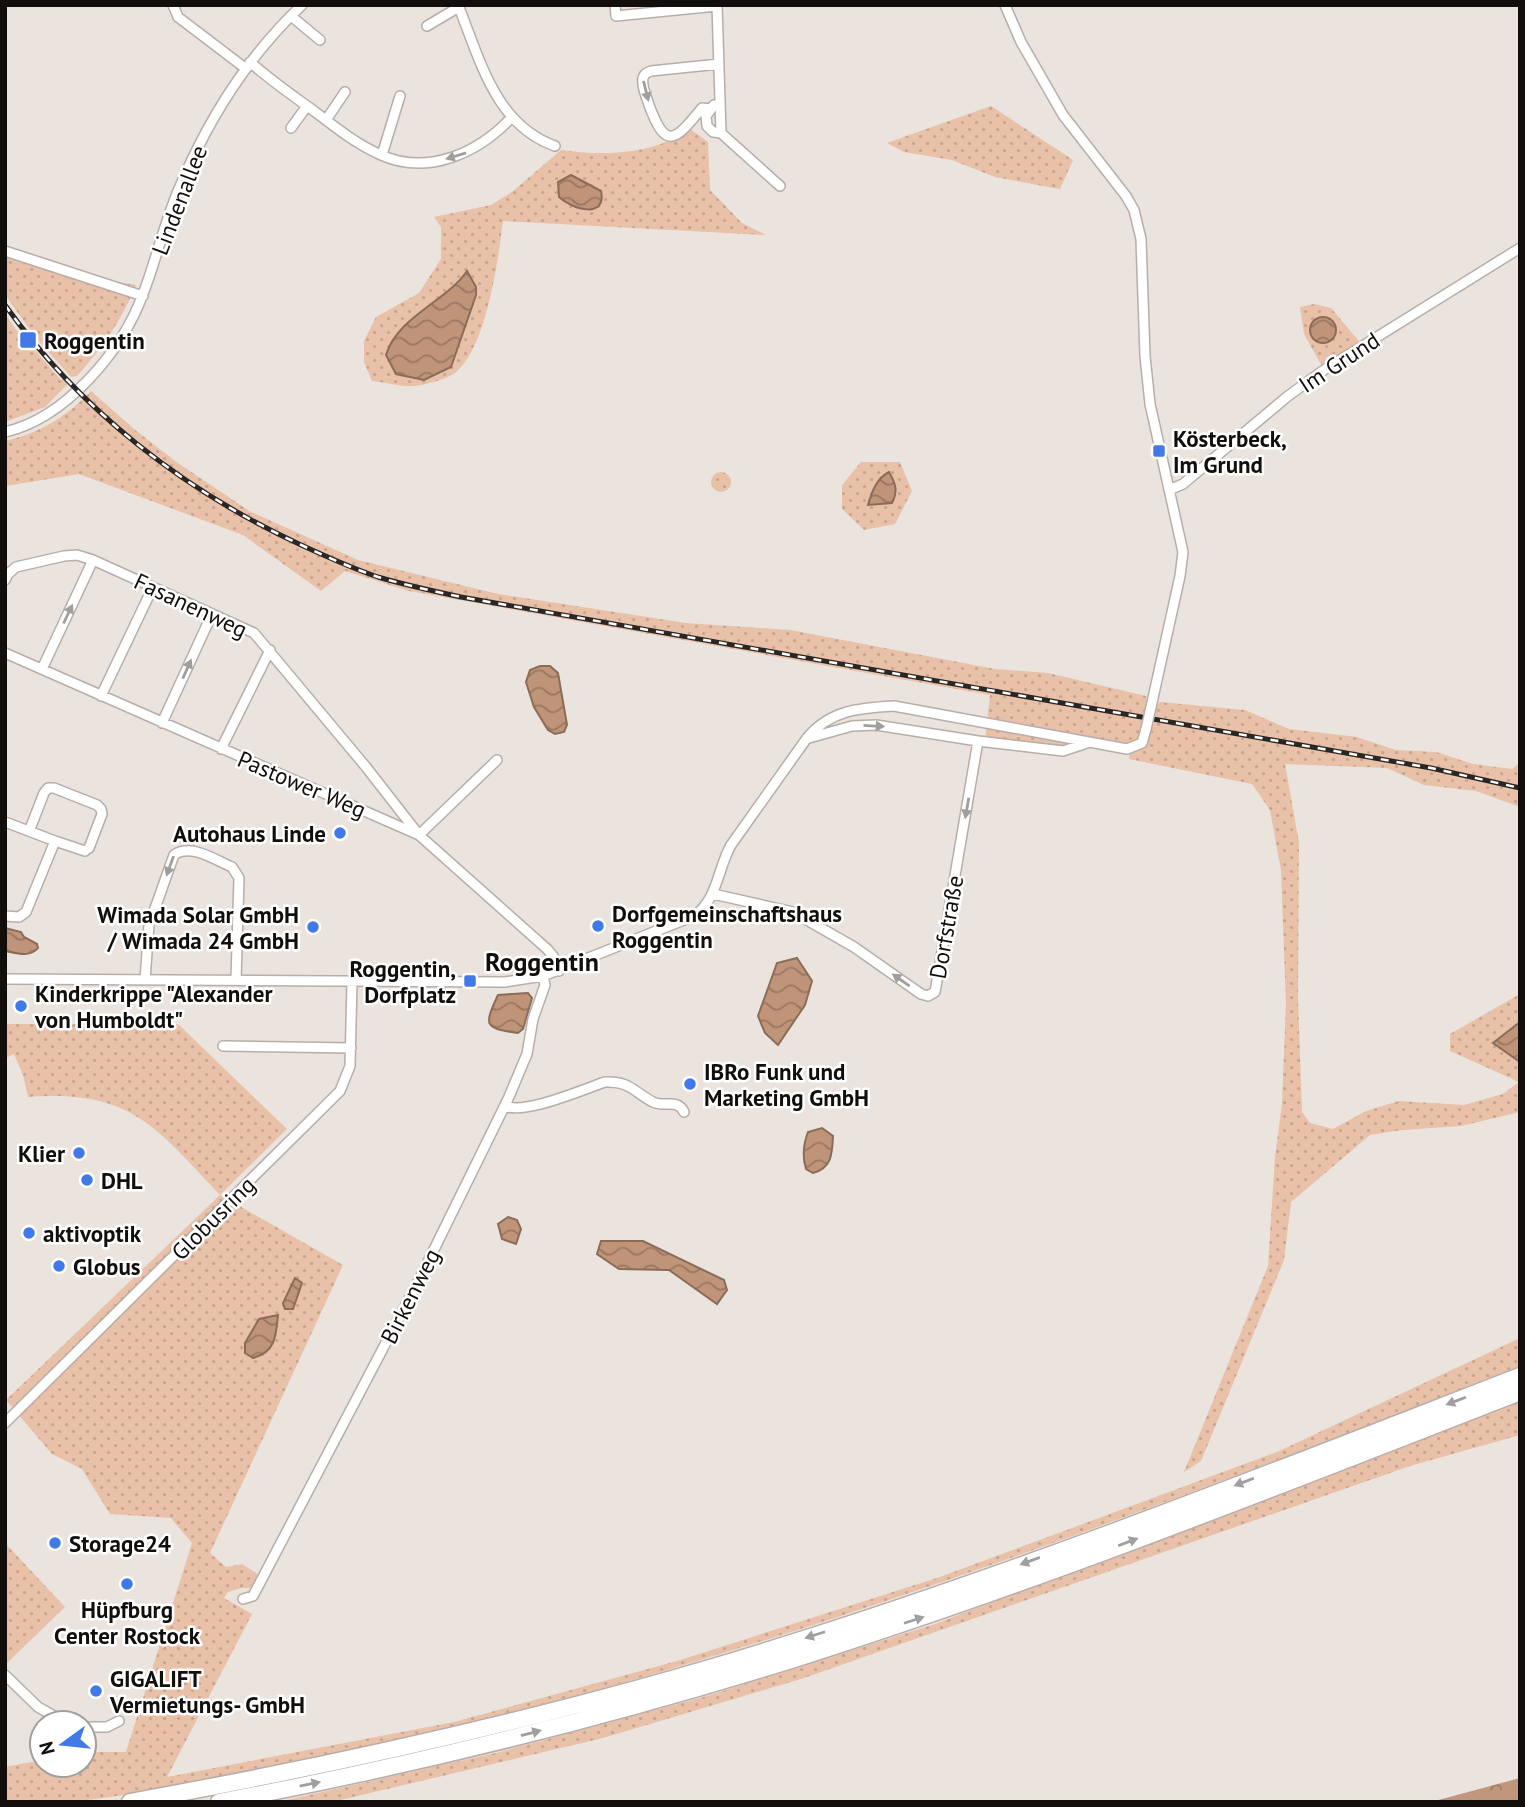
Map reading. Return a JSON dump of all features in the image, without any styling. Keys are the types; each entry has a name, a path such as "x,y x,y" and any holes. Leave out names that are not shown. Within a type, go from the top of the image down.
{"highway":[{"path":"130,1802 423,1743 640,1687 784,1645 1096,1538 1520,1376"},
{"path":"219,1802 351,1776 508,1739 644,1704 792,1660 1088,1558 1520,1392"}],"street":[{"path":"173,5 178,17 355,141 382,155 403,162 429,162 456,157 488,140 512,118"},
{"name":"Lindenallee","path":"5,432 35,422 64,403 119,342 143,296 180,186 207,129 247,65 302,5"},
{"path":"615,5 616,16 717,6 722,132"},
{"path":"5,979 505,982 543,976 694,916 709,903 723,859 731,845 818,724 834,717 867,708 894,706 1127,749 1142,743 1183,559 1159,451 1147,380 1143,253 1134,210 1119,185 1063,115 1044,85 1004,5"},
{"path":"427,26 458,6 495,93 512,118 537,140 555,146"},
{"path":"291,16 320,40"},
{"path":"711,109 702,108 684,129 671,137 665,136 657,127 643,87 643,79 651,71 719,64"},
{"path":"326,120 345,92"},
{"path":"382,155 400,96"},
{"path":"720,99 706,116 707,126 713,132 722,132 780,186"},
{"path":"291,128 307,106"},
{"name":"Im Grund","path":"1169,490 1183,484 1268,412 1324,370 1520,248"},
{"path":"5,251 143,296"},
{"name":"Fasanenweg","path":"5,580 16,567 77,555 254,633 419,835"},
{"path":"42,669 93,560"},
{"path":"101,696 153,587"},
{"path":"162,723 212,614"},
{"path":"221,749 270,650"},
{"name":"Pastower Weg","path":"5,653 419,835 547,948 559,971"},
{"path":"807,738 852,726 876,725 1063,751 1088,743"},
{"name":"Dorfstraße","path":"713,894 793,912 854,947 921,994 932,995 935,992 978,741"},
{"path":"419,835 497,760"},
{"path":"5,822 85,851 89,848 102,814 101,809 54,788 48,789 30,829"},
{"path":"5,916 19,918 26,912 55,841"},
{"path":"145,979 149,925 174,855 182,849 191,850 232,867 237,872 236,980"},
{"name":"Birkenweg","path":"243,1599 253,1596 422,1274 505,1105 527,1054 533,1019 545,985 543,976"},
{"name":"Globusring","path":"5,1423 331,1101 346,1079 350,1066 352,981"},
{"path":"223,1046 351,1048"},
{"path":"278,1057 287,1047"},
{"path":"505,1105 512,1108 526,1107 605,1082 618,1082 657,1104 681,1106 684,1112"},
{"path":"5,1675 41,1709"},
{"path":"98,1727 107,1727 119,1721"}],"shaded area":[{"path":"991,106 1073,160 1060,189 995,177 952,160 904,152 887,143"},
{"path":"690,129 708,142 710,190 742,223 766,235 503,221 489,302 483,324 466,361 455,373 424,384 404,386 372,381 364,362 364,341 376,317 419,293 441,259 441,227 434,217 491,205 512,192 561,150 587,153 628,152 669,141"},
{"path":"5,248 111,281 136,285 111,333 77,376 71,377 36,338 5,295"},
{"path":"1314,304 1331,308 1362,345 1323,368 1304,334 1300,307"},
{"path":"5,314 31,351 34,349 61,380 68,384 45,407 5,422"},
{"path":"91,391 175,461 251,512 358,560 498,594 686,623 790,630 995,669 1048,673 1146,696 1148,706 1155,708 1160,702 1245,710 1289,729 1357,737 1396,750 1436,752 1473,764 1512,769 1520,763 1520,807 1476,791 1424,785 1387,768 1285,764 1299,843 1298,999 1302,1112 1310,1123 1333,1129 1366,1111 1399,1101 1464,1105 1503,1094 1519,1082 1450,1051 1450,1034 1520,994 1520,1022 1494,1043 1520,1062 1520,1112 1461,1126 1370,1135 1291,1202 1284,1260 1201,1461 1184,1472 1268,1266 1275,1157 1282,1104 1286,1003 1281,870 1270,810 1252,784 1129,759 1129,744 1077,739 1074,747 1065,749 985,740 990,695 409,591 345,571 321,591 243,535 79,474 5,486 5,441 52,423"},
{"path":"861,462 900,462 912,491 895,524 864,530 842,509 842,485"},
{"path":"721,472 728,475 731,482 728,489 721,492 714,489 711,482 714,475"},
{"path":"5,1024 178,1024 287,1129 220,1195 177,1149 138,1117 116,1106 92,1099 28,1097 14,1054 5,1058"},
{"path":"220,1195 343,1265 210,1553 226,1567 242,1564 259,1575 253,1588 228,1592 224,1598 252,1614 167,1777 454,1722 677,1661 940,1577 1277,1452 1520,1338 1520,1367 1110,1522 834,1618 695,1662 554,1702 412,1737 160,1788 59,1802 5,1802 5,1767 28,1763 28,1779 98,1779 98,1752 126,1752 192,1543 171,1518 110,1514 82,1469 52,1454 6,1400"},
{"path":"1520,1401 1520,1435 1410,1466 801,1679 603,1738 332,1802 278,1802 500,1752 707,1696 935,1624"},
{"path":"5,1543 65,1607 5,1665"}],"green space":[{"path":"1520,1778 1520,1802 1431,1802"}],"water":[{"path":"571,175 601,191 599,206 594,209 580,208 559,197 558,182"},
{"path":"467,271 476,287 476,295 451,367 424,380 396,374 386,355 392,341 411,319 447,292"},
{"path":"1323,317 1332,321 1336,330 1332,339 1323,343 1314,339 1310,330 1314,321"},
{"path":"889,472 895,488 892,503 868,505 881,478"},
{"path":"550,666 558,673 567,725 564,732 555,734 548,730 534,707 526,682 530,670"},
{"path":"5,928 21,932 24,937 37,944 38,948 27,954 5,951"},
{"path":"797,958 812,981 805,1005 778,1045 765,1033 758,1016 777,963"},
{"path":"528,993 532,998 523,1029 518,1033 490,1024 490,1014 498,995"},
{"path":"1520,1022 1520,1062 1493,1043"},
{"path":"822,1128 833,1136 831,1154 824,1168 813,1173 806,1169 805,1141 808,1132"},
{"path":"508,1217 517,1220 521,1229 516,1244 502,1239 498,1224"},
{"path":"601,1241 643,1241 724,1280 727,1290 717,1304 669,1270 619,1269 597,1254"},
{"path":"295,1278 302,1283 293,1309 285,1309 283,1303"},
{"path":"278,1315 275,1336 266,1352 253,1358 245,1353 245,1343 259,1319"}],"railway":[{"path":"5,305 34,343 100,413 175,472 256,523 378,577 461,597 1431,768 1520,788"}],"place":[{"name":"Roggentin","path":"28,340"},
{"name":"Kösterbeck, Im Grund","path":"1159,451"},
{"name":"Autohaus Linde","path":"340,833"},
{"name":"Dorfgemeinschaftshaus Roggentin","path":"598,926"},
{"name":"Wimada Solar GmbH / Wimada 24 GmbH","path":"313,927"},
{"name":"Roggentin, Dorfplatz","path":"470,981"},
{"name":"Kinderkrippe \"Alexander von Humboldt\"","path":"21,1006"},
{"name":"IBRo Funk und Marketing GmbH","path":"690,1084"},
{"name":"Klier","path":"79,1153"},
{"name":"DHL","path":"87,1180"},
{"name":"aktivoptik","path":"29,1233"},
{"name":"Globus","path":"59,1266"},
{"name":"Storage24","path":"55,1543"},
{"name":"Hüpfburg Center Rostock","path":"127,1584"},
{"name":"GIGALIFT Vermietungs- GmbH","path":"96,1691"}],"district":[{"name":"Roggentin","path":"542,961"}]}
